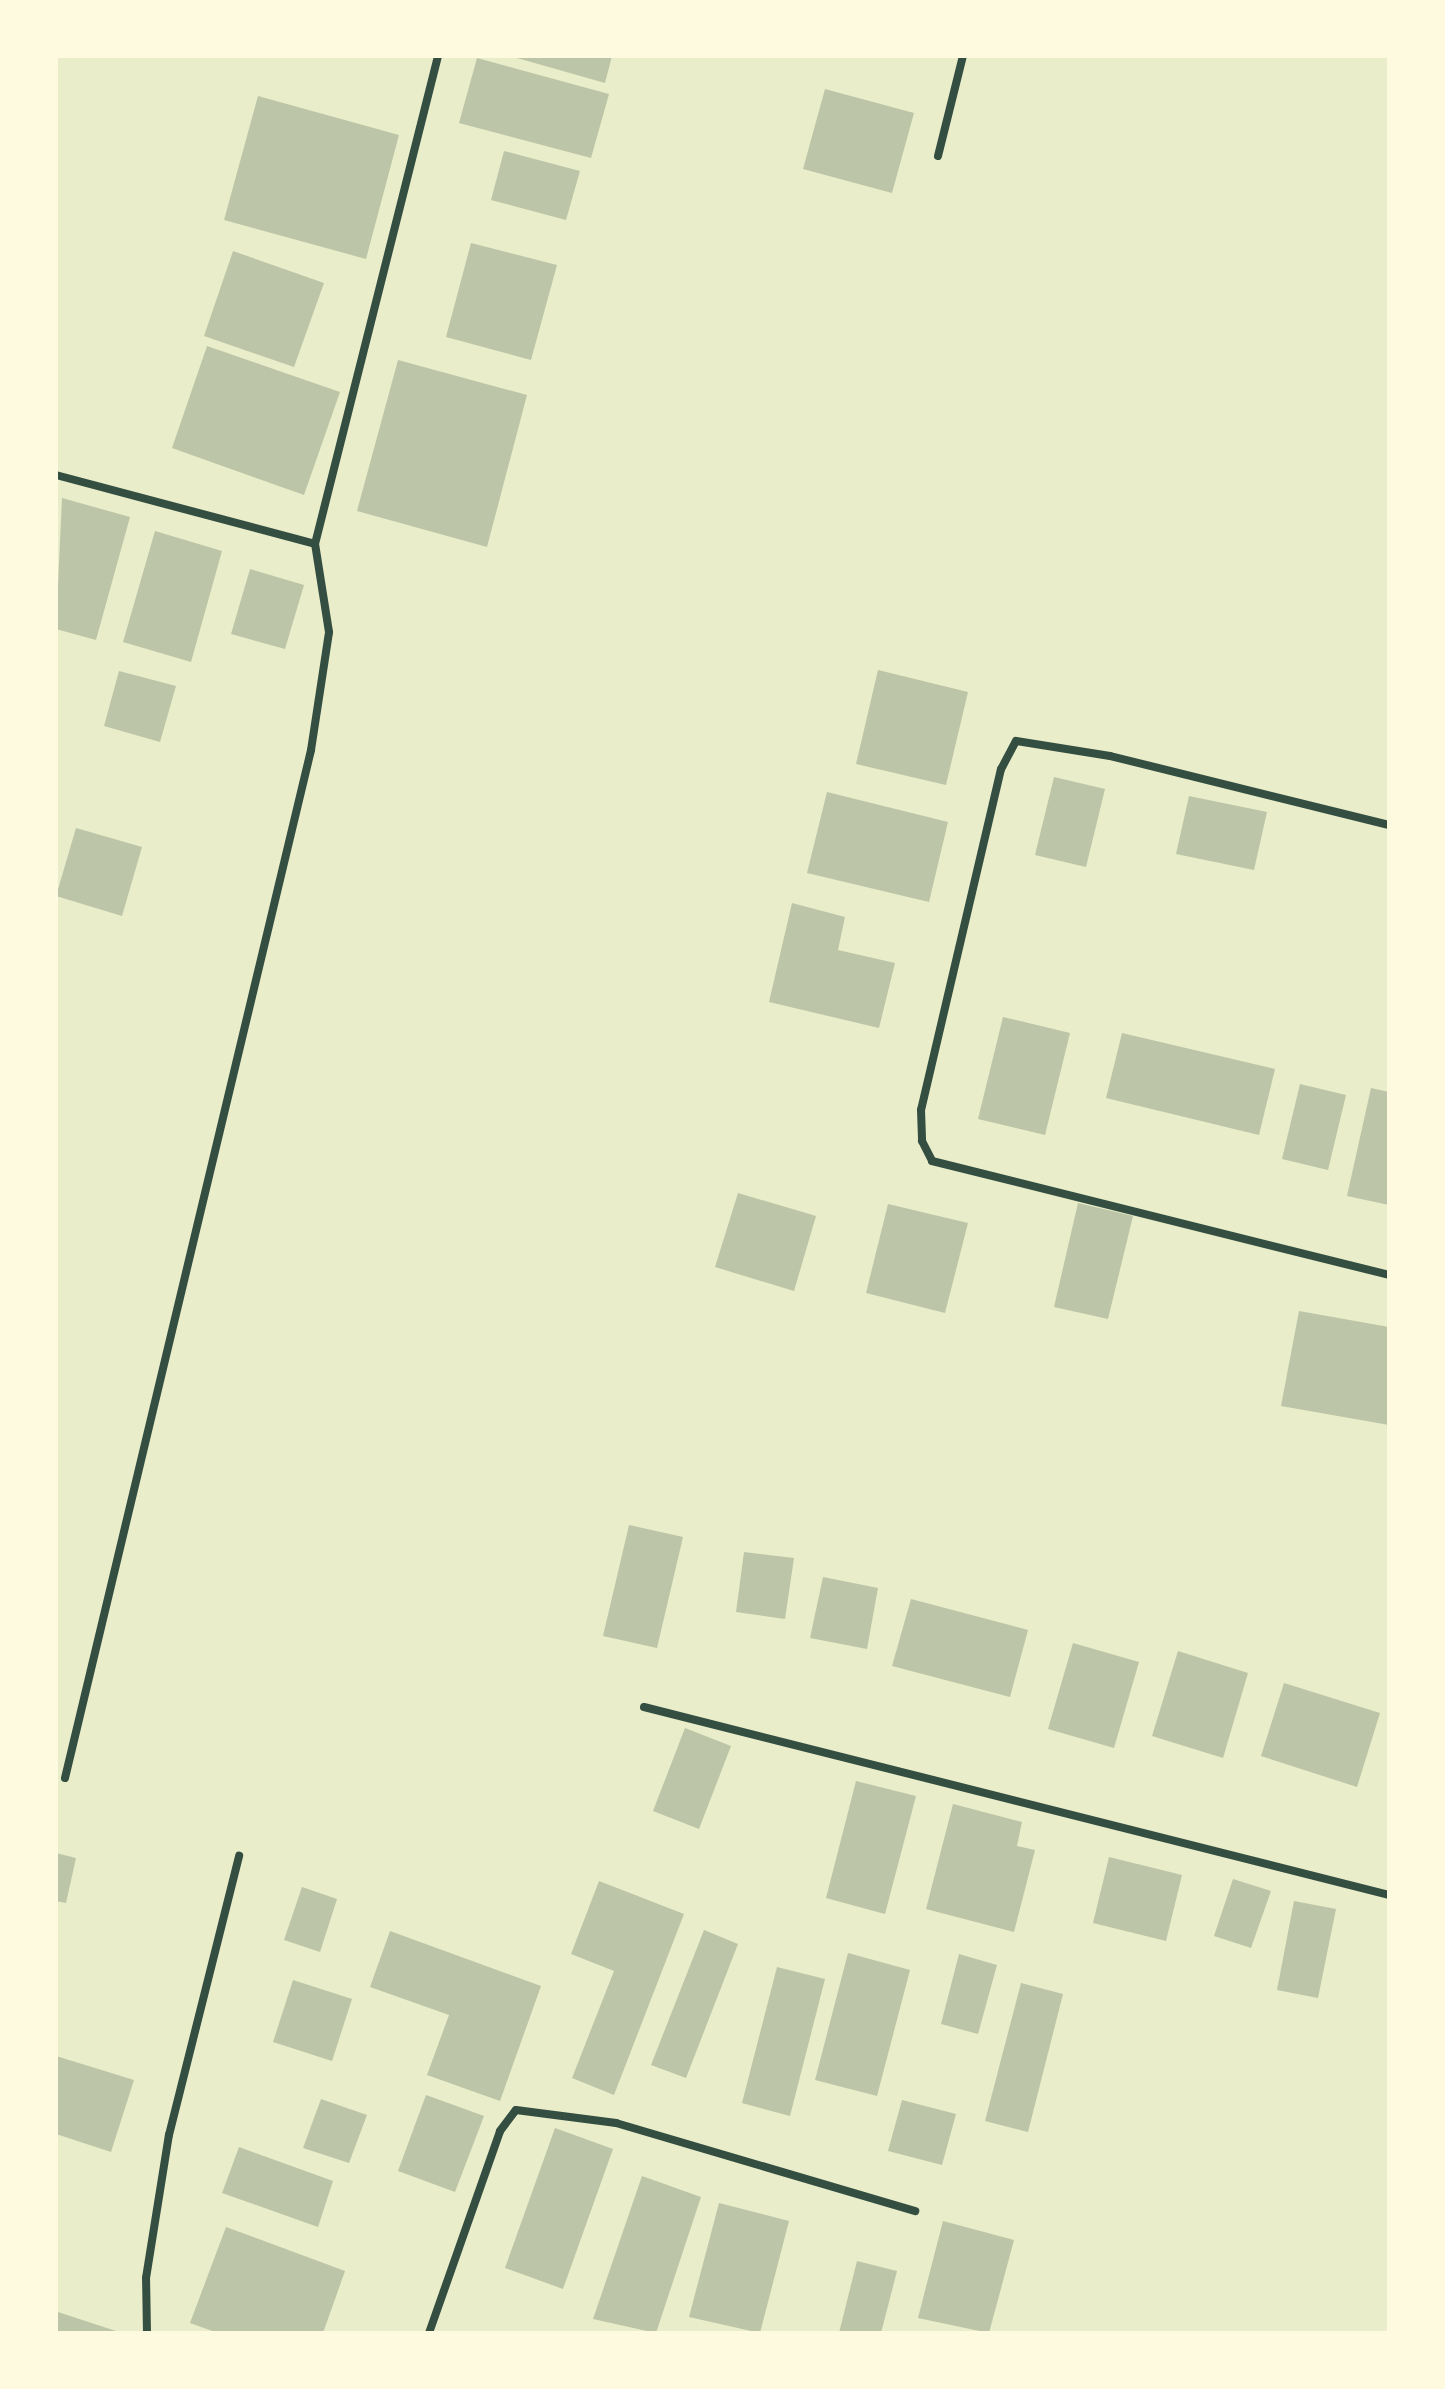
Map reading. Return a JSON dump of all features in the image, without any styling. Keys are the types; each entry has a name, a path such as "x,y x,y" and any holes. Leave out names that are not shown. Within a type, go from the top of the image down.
{"street":[{"path":"65,1778 311,750 329,632 315,544 438,56"},
{"path":"938,156 963,56"},
{"path":"56,475 315,544"},
{"path":"1389,825 1110,756 1016,741 1001,769 921,1110 922,1141 932,1161 1389,1275"},
{"path":"644,1707 1389,1895"},
{"path":"147,2333 146,2278 169,2135 239,1856"},
{"path":"429,2333 500,2131 516,2110 616,2123 915,2211"}],"building":[{"path":"510,56 612,56 605,83"},
{"path":"477,58 609,94 591,158 459,123"},
{"path":"825,89 914,113 892,193 803,169"},
{"path":"258,96 399,135 366,259 224,220"},
{"path":"504,151 580,171 566,220 491,200"},
{"path":"471,243 557,265 531,360 446,337"},
{"path":"233,251 324,283 294,367 204,336"},
{"path":"207,346 340,392 304,495 172,448"},
{"path":"398,360 527,395 487,547 357,511"},
{"path":"62,498 130,517 96,640 56,629"},
{"path":"155,531 222,551 191,662 123,642"},
{"path":"250,569 304,585 285,649 231,634"},
{"path":"878,670 968,692 946,785 856,764"},
{"path":"119,671 176,686 160,742 104,726"},
{"path":"1054,777 1105,789 1086,867 1035,855"},
{"path":"827,792 948,822 929,902 807,873"},
{"path":"1189,796 1267,812 1254,870 1176,854"},
{"path":"76,828 142,847 122,916 56,896"},
{"path":"792,903 845,917 838,950 895,963 879,1028 769,1002"},
{"path":"1003,1017 1070,1033 1045,1135 978,1119"},
{"path":"1122,1033 1275,1069 1259,1135 1106,1098"},
{"path":"1300,1084 1346,1095 1328,1170 1282,1159"},
{"path":"1371,1088 1389,1092 1389,1205 1347,1196"},
{"path":"738,1193 816,1216 794,1291 715,1267"},
{"path":"1078,1203 1133,1216 1108,1319 1054,1307"},
{"path":"888,1204 968,1223 945,1313 866,1293"},
{"path":"1299,1311 1389,1327 1389,1425 1281,1406"},
{"path":"629,1525 683,1537 657,1648 603,1636"},
{"path":"744,1552 794,1558 785,1619 736,1612"},
{"path":"823,1577 878,1588 867,1649 810,1638"},
{"path":"911,1599 1028,1630 1010,1697 892,1666"},
{"path":"1073,1643 1139,1662 1114,1748 1048,1729"},
{"path":"1178,1651 1248,1673 1223,1758 1152,1736"},
{"path":"1284,1683 1380,1713 1357,1787 1261,1756"},
{"path":"685,1728 731,1746 699,1829 653,1811"},
{"path":"856,1781 916,1796 885,1914 826,1898"},
{"path":"953,1804 1022,1822 1017,1846 1035,1850 1014,1932 926,1909"},
{"path":"56,1853 76,1858 66,1903 56,1901"},
{"path":"1109,1857 1182,1875 1166,1941 1093,1923"},
{"path":"1233,1879 1271,1891 1251,1948 1214,1936"},
{"path":"599,1881 684,1914 614,2095 572,2078 614,1971 571,1954"},
{"path":"302,1887 337,1899 320,1952 284,1940"},
{"path":"1294,1901 1336,1909 1318,1998 1277,1990"},
{"path":"704,1930 738,1944 686,2078 651,2065"},
{"path":"390,1931 541,1986 500,2101 427,2075 449,2015 370,1987"},
{"path":"848,1953 910,1970 877,2096 815,2080"},
{"path":"959,1954 997,1965 978,2034 941,2024"},
{"path":"777,1967 825,1979 790,2116 742,2103"},
{"path":"293,1980 352,1999 332,2061 273,2042"},
{"path":"1021,1983 1063,1994 1028,2132 985,2121"},
{"path":"56,2056 134,2080 111,2152 56,2134"},
{"path":"426,2095 484,2116 455,2192 398,2171"},
{"path":"321,2099 367,2115 349,2163 303,2148"},
{"path":"902,2100 956,2114 942,2165 888,2151"},
{"path":"555,2128 613,2149 563,2289 505,2268"},
{"path":"239,2147 333,2181 318,2227 222,2193"},
{"path":"642,2176 701,2197 656,2333 593,2319"},
{"path":"719,2203 789,2221 760,2333 689,2317"},
{"path":"943,2221 1014,2240 989,2333 918,2318"},
{"path":"226,2227 345,2271 323,2333 218,2333 190,2323"},
{"path":"857,2261 897,2271 881,2333 839,2333"},
{"path":"58,2312 119,2332 119,2333 56,2333"}]}
